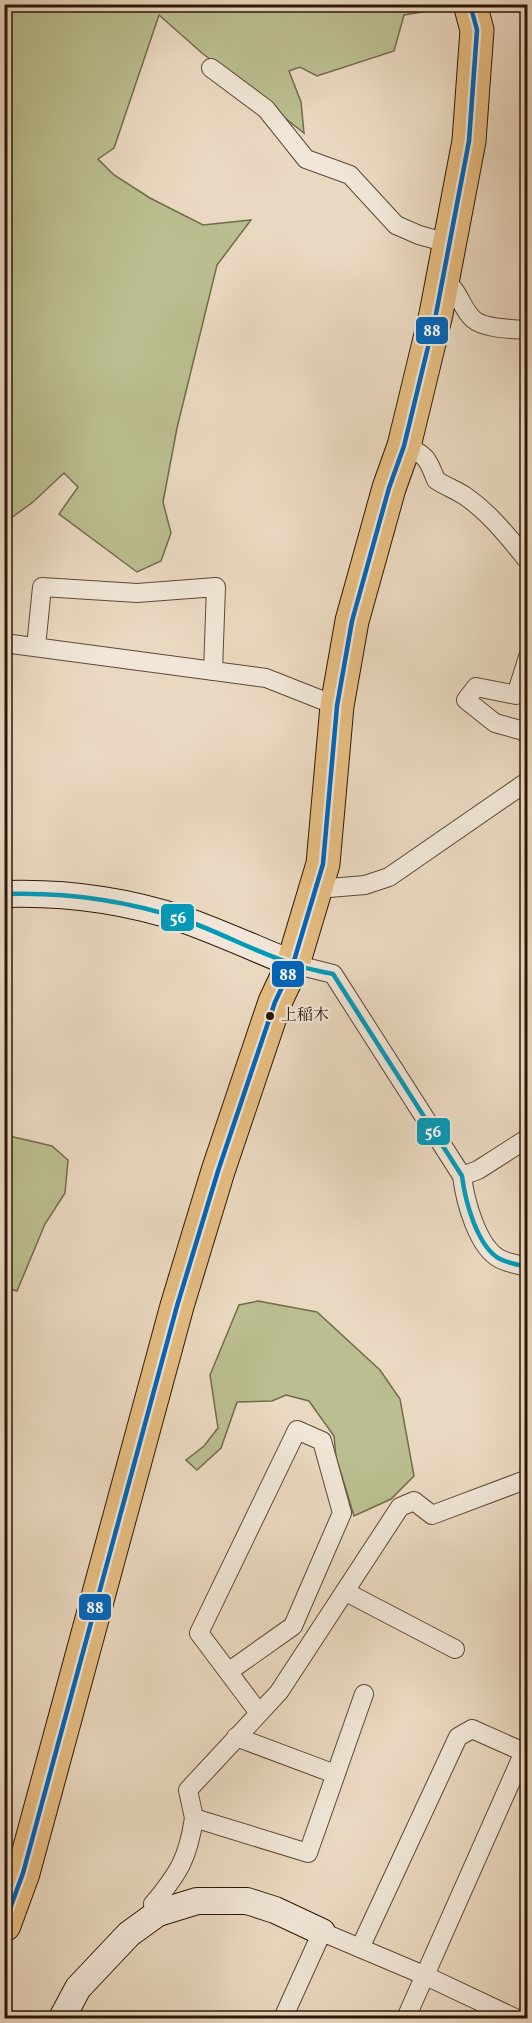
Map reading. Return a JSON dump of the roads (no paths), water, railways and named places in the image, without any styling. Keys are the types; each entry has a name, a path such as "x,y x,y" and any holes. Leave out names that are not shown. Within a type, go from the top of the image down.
{"highway":[{"path":"4,1925 23,1873 187,1273 275,1002 293,964 317,889 323,864 337,706 352,621 389,488 404,446 436,314 469,141 477,30 470,4"}],"street":[{"path":"211,68 266,109 306,159 350,176 396,225 419,236 448,243"},
{"path":"441,279 450,283 473,320 496,328 528,330"},
{"path":"404,446 420,452 429,460 436,480 465,496 486,514 528,561"},
{"path":"36,647 42,587 137,593 216,586 213,671"},
{"path":"4,642 266,678 337,706"},
{"path":"528,657 516,695 476,687 466,700 495,723 524,731 528,736"},
{"path":"317,889 365,885 389,877 528,781"},
{"path":"4,894 31,893 94,897 140,908 182,919 293,964 333,974 462,1176 464,1190 481,1240 499,1259 528,1267"},
{"path":"462,1176 478,1170 528,1138"},
{"path":"228,1672 293,1626 342,1513 322,1442 297,1430 199,1633 228,1672 259,1713"},
{"path":"158,1913 153,1904 170,1885 186,1857 194,1818 188,1790 279,1692 400,1507 414,1501 432,1515 528,1479"},
{"path":"346,1592 455,1649"},
{"path":"194,1818 308,1853 363,1694"},
{"path":"360,1948 458,1737 472,1729 526,1753 406,2019"},
{"path":"236,1737 335,1774"},
{"path":"62,2019 78,1988 129,1934 158,1913 197,1901 229,1900 247,1902 275,1910 426,1976 515,2019"},
{"path":"283,2019 322,1932"}],"place":[{"name":"上稲木","path":"270,1016"}]}
